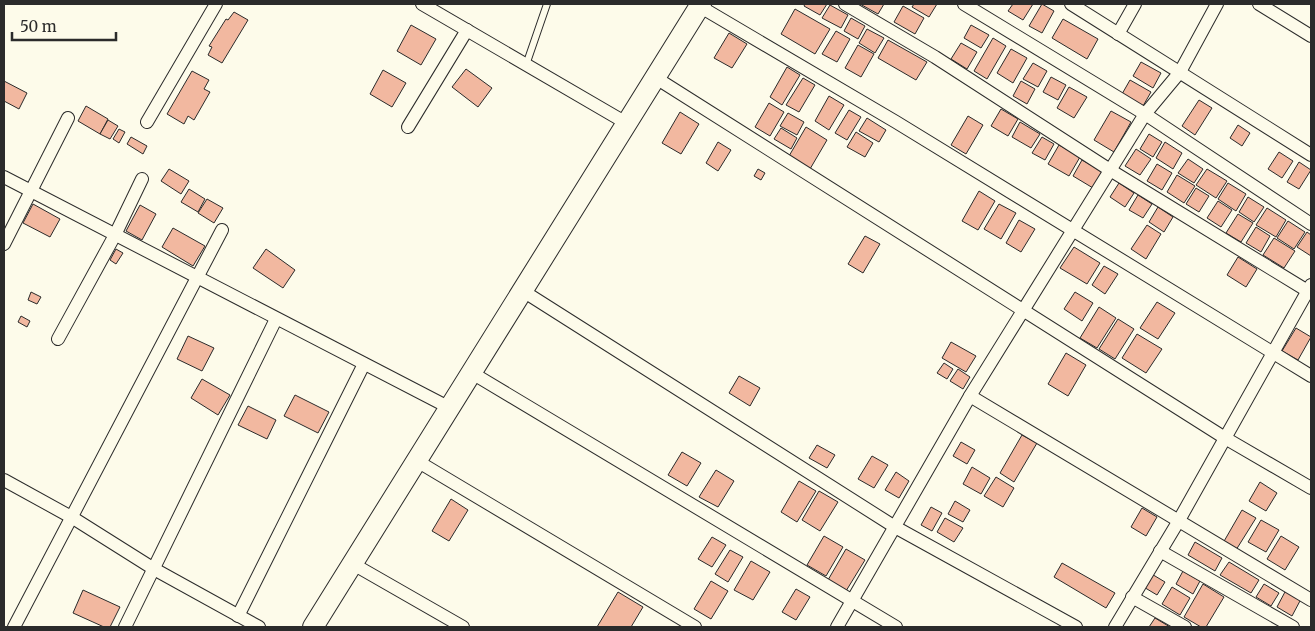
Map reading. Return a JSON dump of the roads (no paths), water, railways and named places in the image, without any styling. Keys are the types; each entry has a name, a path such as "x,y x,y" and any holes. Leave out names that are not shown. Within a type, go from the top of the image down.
{"main road":[{"path":"314,627 628,124 700,5"}],"street":[{"path":"148,122 216,4"},
{"path":"422,4 628,124"},
{"path":"845,4 935,57 1110,170 1310,290 1178,522 1115,627"},
{"path":"964,4 1145,114 1311,224"},
{"path":"1071,4 1311,155"},
{"path":"1118,34 1135,4"},
{"path":"837,627 970,396 1145,114 1180,72 1217,4"},
{"path":"1259,4 1311,36"},
{"path":"700,5 1311,376"},
{"path":"408,126 467,30"},
{"path":"656,78 1225,438 1311,488"},
{"path":"4,244 68,118"},
{"path":"4,177 450,408"},
{"path":"58,338 115,235 142,179"},
{"path":"14,627 73,518 222,230"},
{"path":"524,290 895,527 1076,627"},
{"path":"125,627 276,319"},
{"path":"238,616 364,364"},
{"path":"472,373 896,627"},
{"path":"970,396 1311,600"},
{"path":"417,461 695,627"},
{"path":"4,480 73,518 154,569 258,627"},
{"path":"1160,551 1293,627"},
{"path":"353,564 464,627"},
{"path":"1132,597 1185,627"}],"lane":[{"path":"526,65 547,4"}]}
